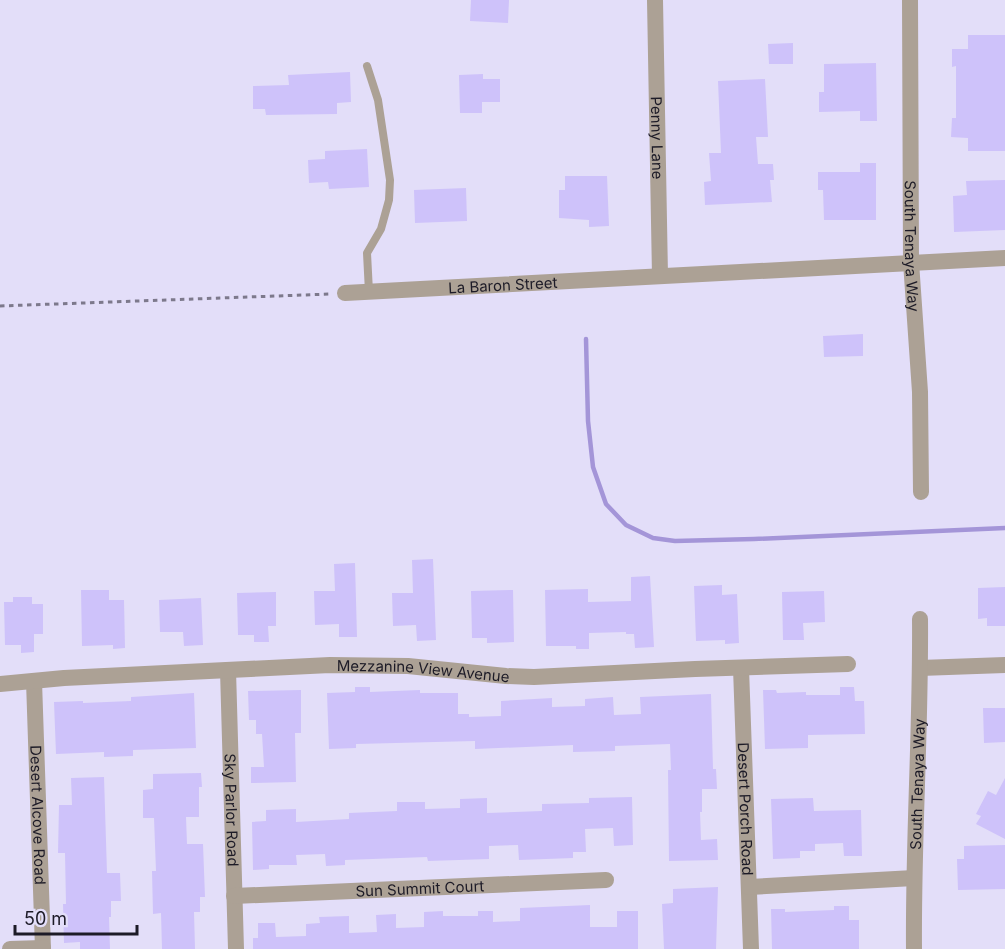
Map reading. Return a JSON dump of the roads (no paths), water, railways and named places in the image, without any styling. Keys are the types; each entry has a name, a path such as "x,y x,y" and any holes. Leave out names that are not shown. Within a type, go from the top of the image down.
{"street":[{"name":"Penny Lane","path":"655,0 660,276"},
{"name":"South Tenaya Way","path":"910,0 911,262 920,392 921,492"},
{"name":"La Baron Street","path":"345,294 1005,258"},
{"name":"South Tenaya Way","path":"915,949 914,878 920,619"},
{"name":"Mezzanine View Avenue","path":"0,684 228,670 374,664 534,677 848,664"},
{"path":"920,668 1005,665"},
{"name":"Desert Porch Road","path":"741,668 751,949"},
{"name":"Sky Parlor Road","path":"228,670 236,949"},
{"name":"Desert Alcove Road","path":"10,949 43,948 34,681"},
{"path":"749,887 914,878"},
{"name":"Sun Summit Court","path":"234,896 606,880"}],"lane":[{"path":"368,66 378,100 390,180 389,200 381,229 367,253 369,293"}],"waterway":[{"path":"586,339 588,421 593,467 606,504 626,525 653,538 675,541 754,539 1005,528"}]}
